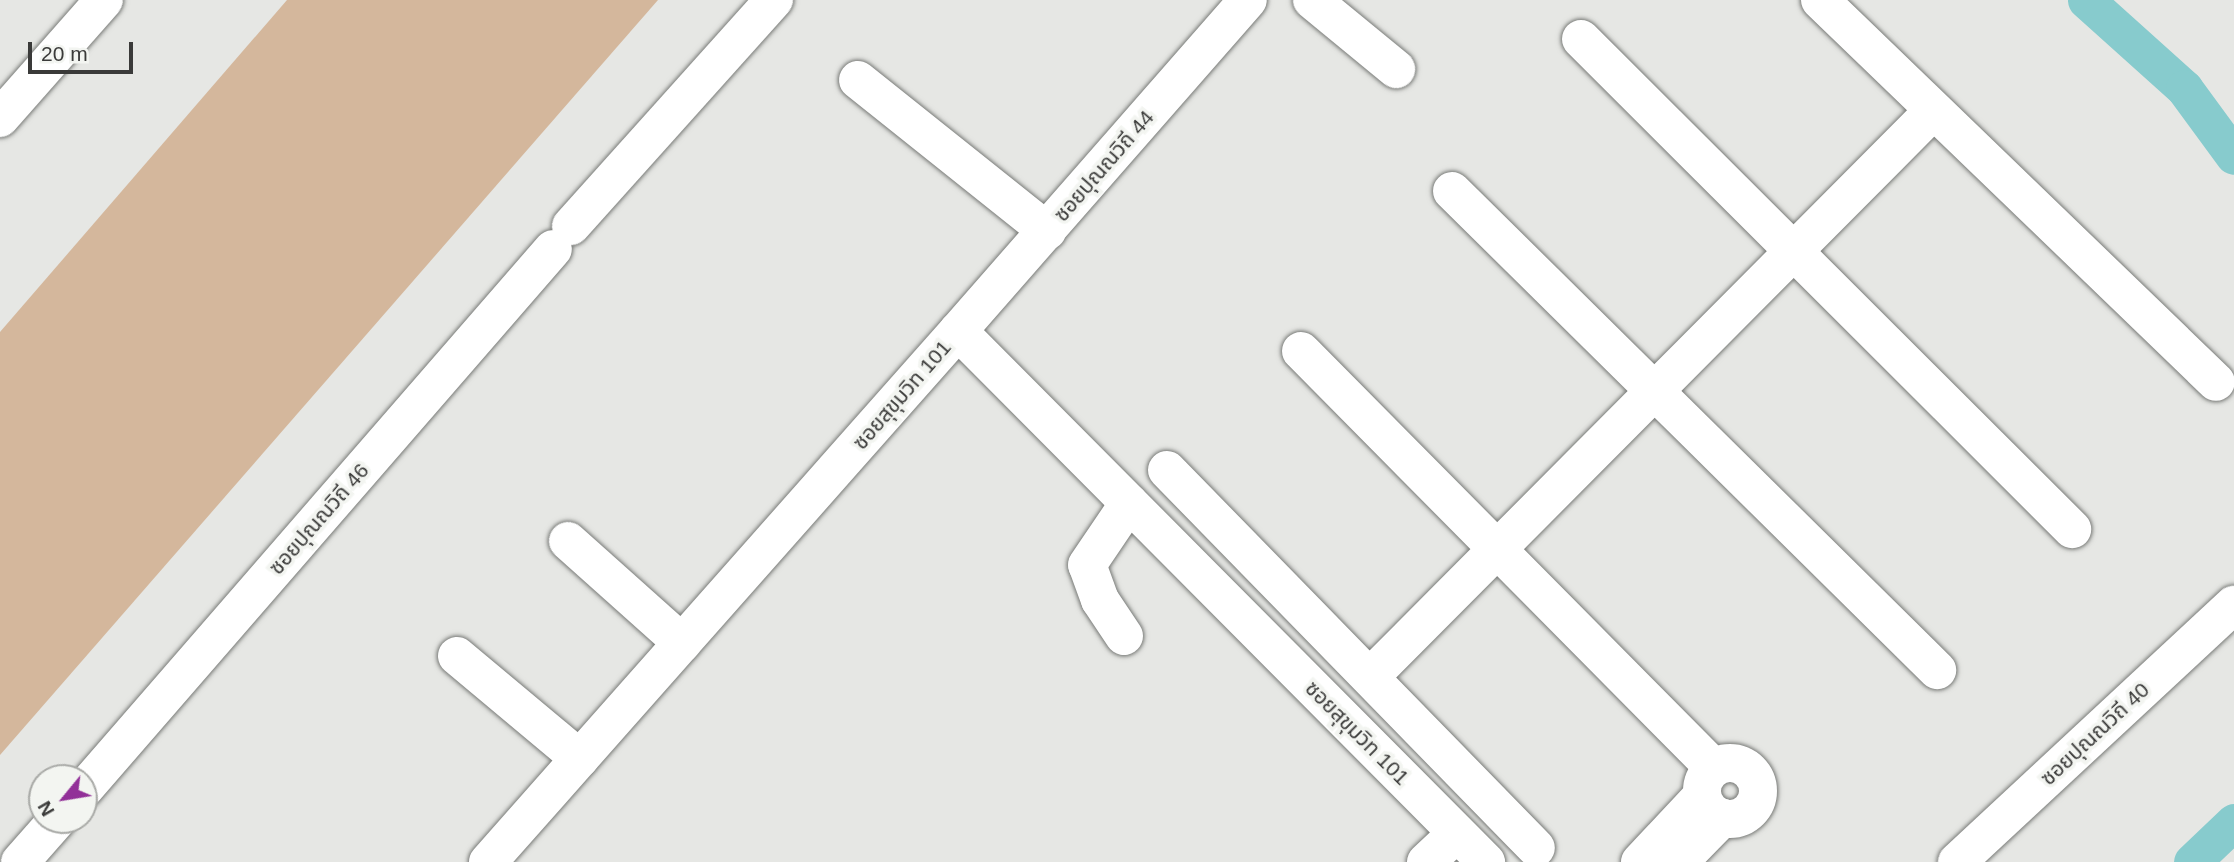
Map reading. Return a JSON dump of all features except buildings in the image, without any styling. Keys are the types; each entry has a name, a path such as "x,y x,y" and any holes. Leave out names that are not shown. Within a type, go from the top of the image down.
{"street":[{"path":"0,118 104,0"},
{"name":"ซอยปุณณวิถี 46","path":"98,773 562,237 774,0"},
{"name":"ซอยปุณณวิถี 44","path":"958,331 1248,0"},
{"path":"1312,0 1396,69"},
{"path":"1820,0 1931,112 2216,382"},
{"path":"1581,39 2072,529"},
{"path":"858,80 1047,231"},
{"path":"1370,677 1931,112"},
{"path":"1452,191 1937,670"},
{"name":"ซอยสุขุมวิท 101","path":"488,862 958,331 1486,862"},
{"path":"1301,351 1499,550 1712,794 1658,859"},
{"path":"1167,470 1536,848"},
{"path":"1124,636 1100,600 1087,565 1129,503"},
{"path":"568,541 682,643"},
{"name":"ซอยปุณณวิถี 40","path":"1957,862 2234,605"},
{"path":"457,656 580,759"},
{"path":"1426,862 1457,833"},
{"path":"20,862 45,834"}],"shaded area":[{"path":"287,0 658,0 0,755 0,332"}],"waterway":[{"path":"2086,0 2184,88 2234,156"},
{"path":"2192,862 2234,822"}]}
